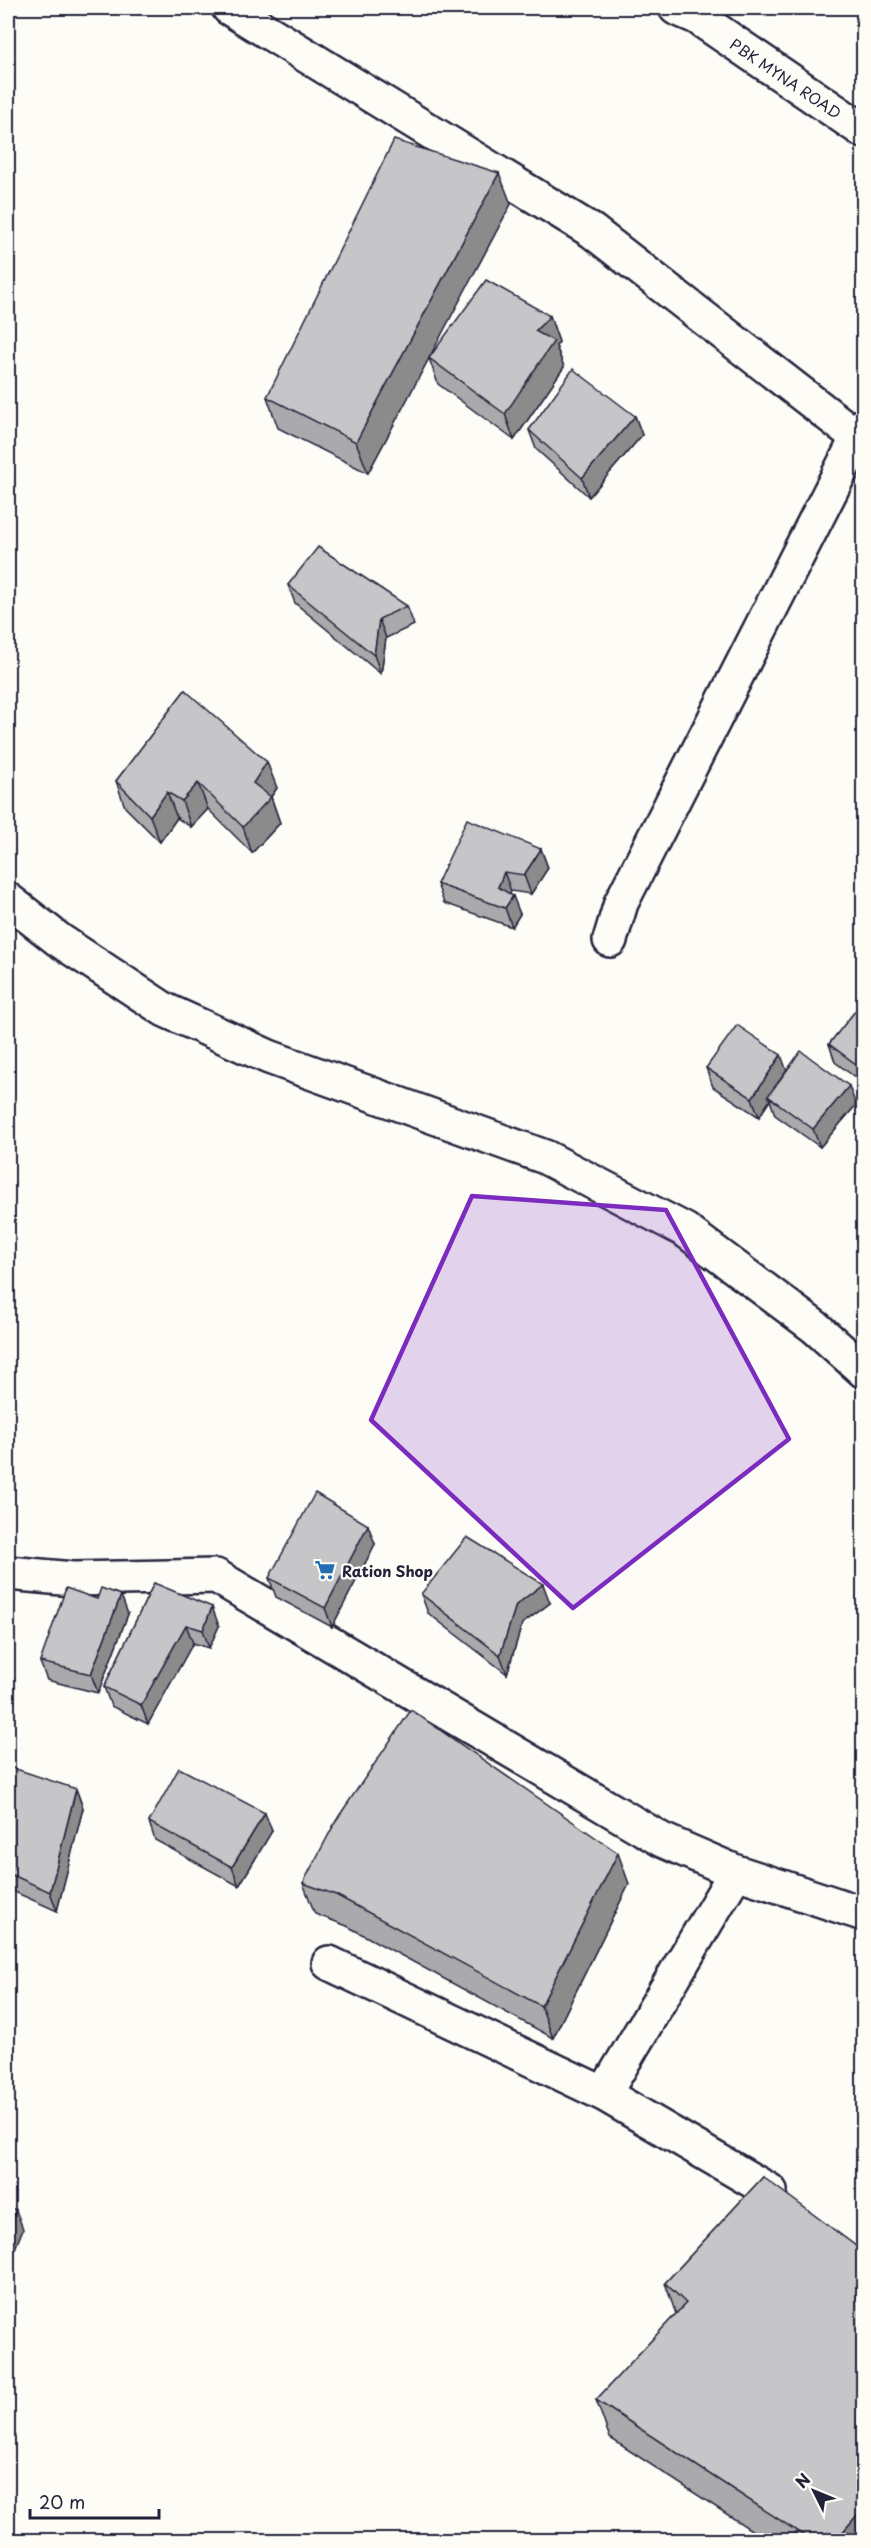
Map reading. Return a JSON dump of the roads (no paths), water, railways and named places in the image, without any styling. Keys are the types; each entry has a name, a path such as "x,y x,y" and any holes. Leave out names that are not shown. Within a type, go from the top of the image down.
{"street":[{"path":"229,8 592,231 860,431 621,903 610,940"},
{"name":"PBK MYNA ROAD","path":"676,8 697,17 864,131"},
{"path":"8,900 59,939 165,1010 269,1057 545,1157 685,1230 815,1327 864,1371"},
{"path":"8,1573 73,1579 216,1576 662,1840 736,1872 864,1914"},
{"path":"604,2094 736,1872"},
{"path":"329,1963 604,2094 770,2191"}],"place":[{"name":"Ration Shop","path":"325,1570"}]}
